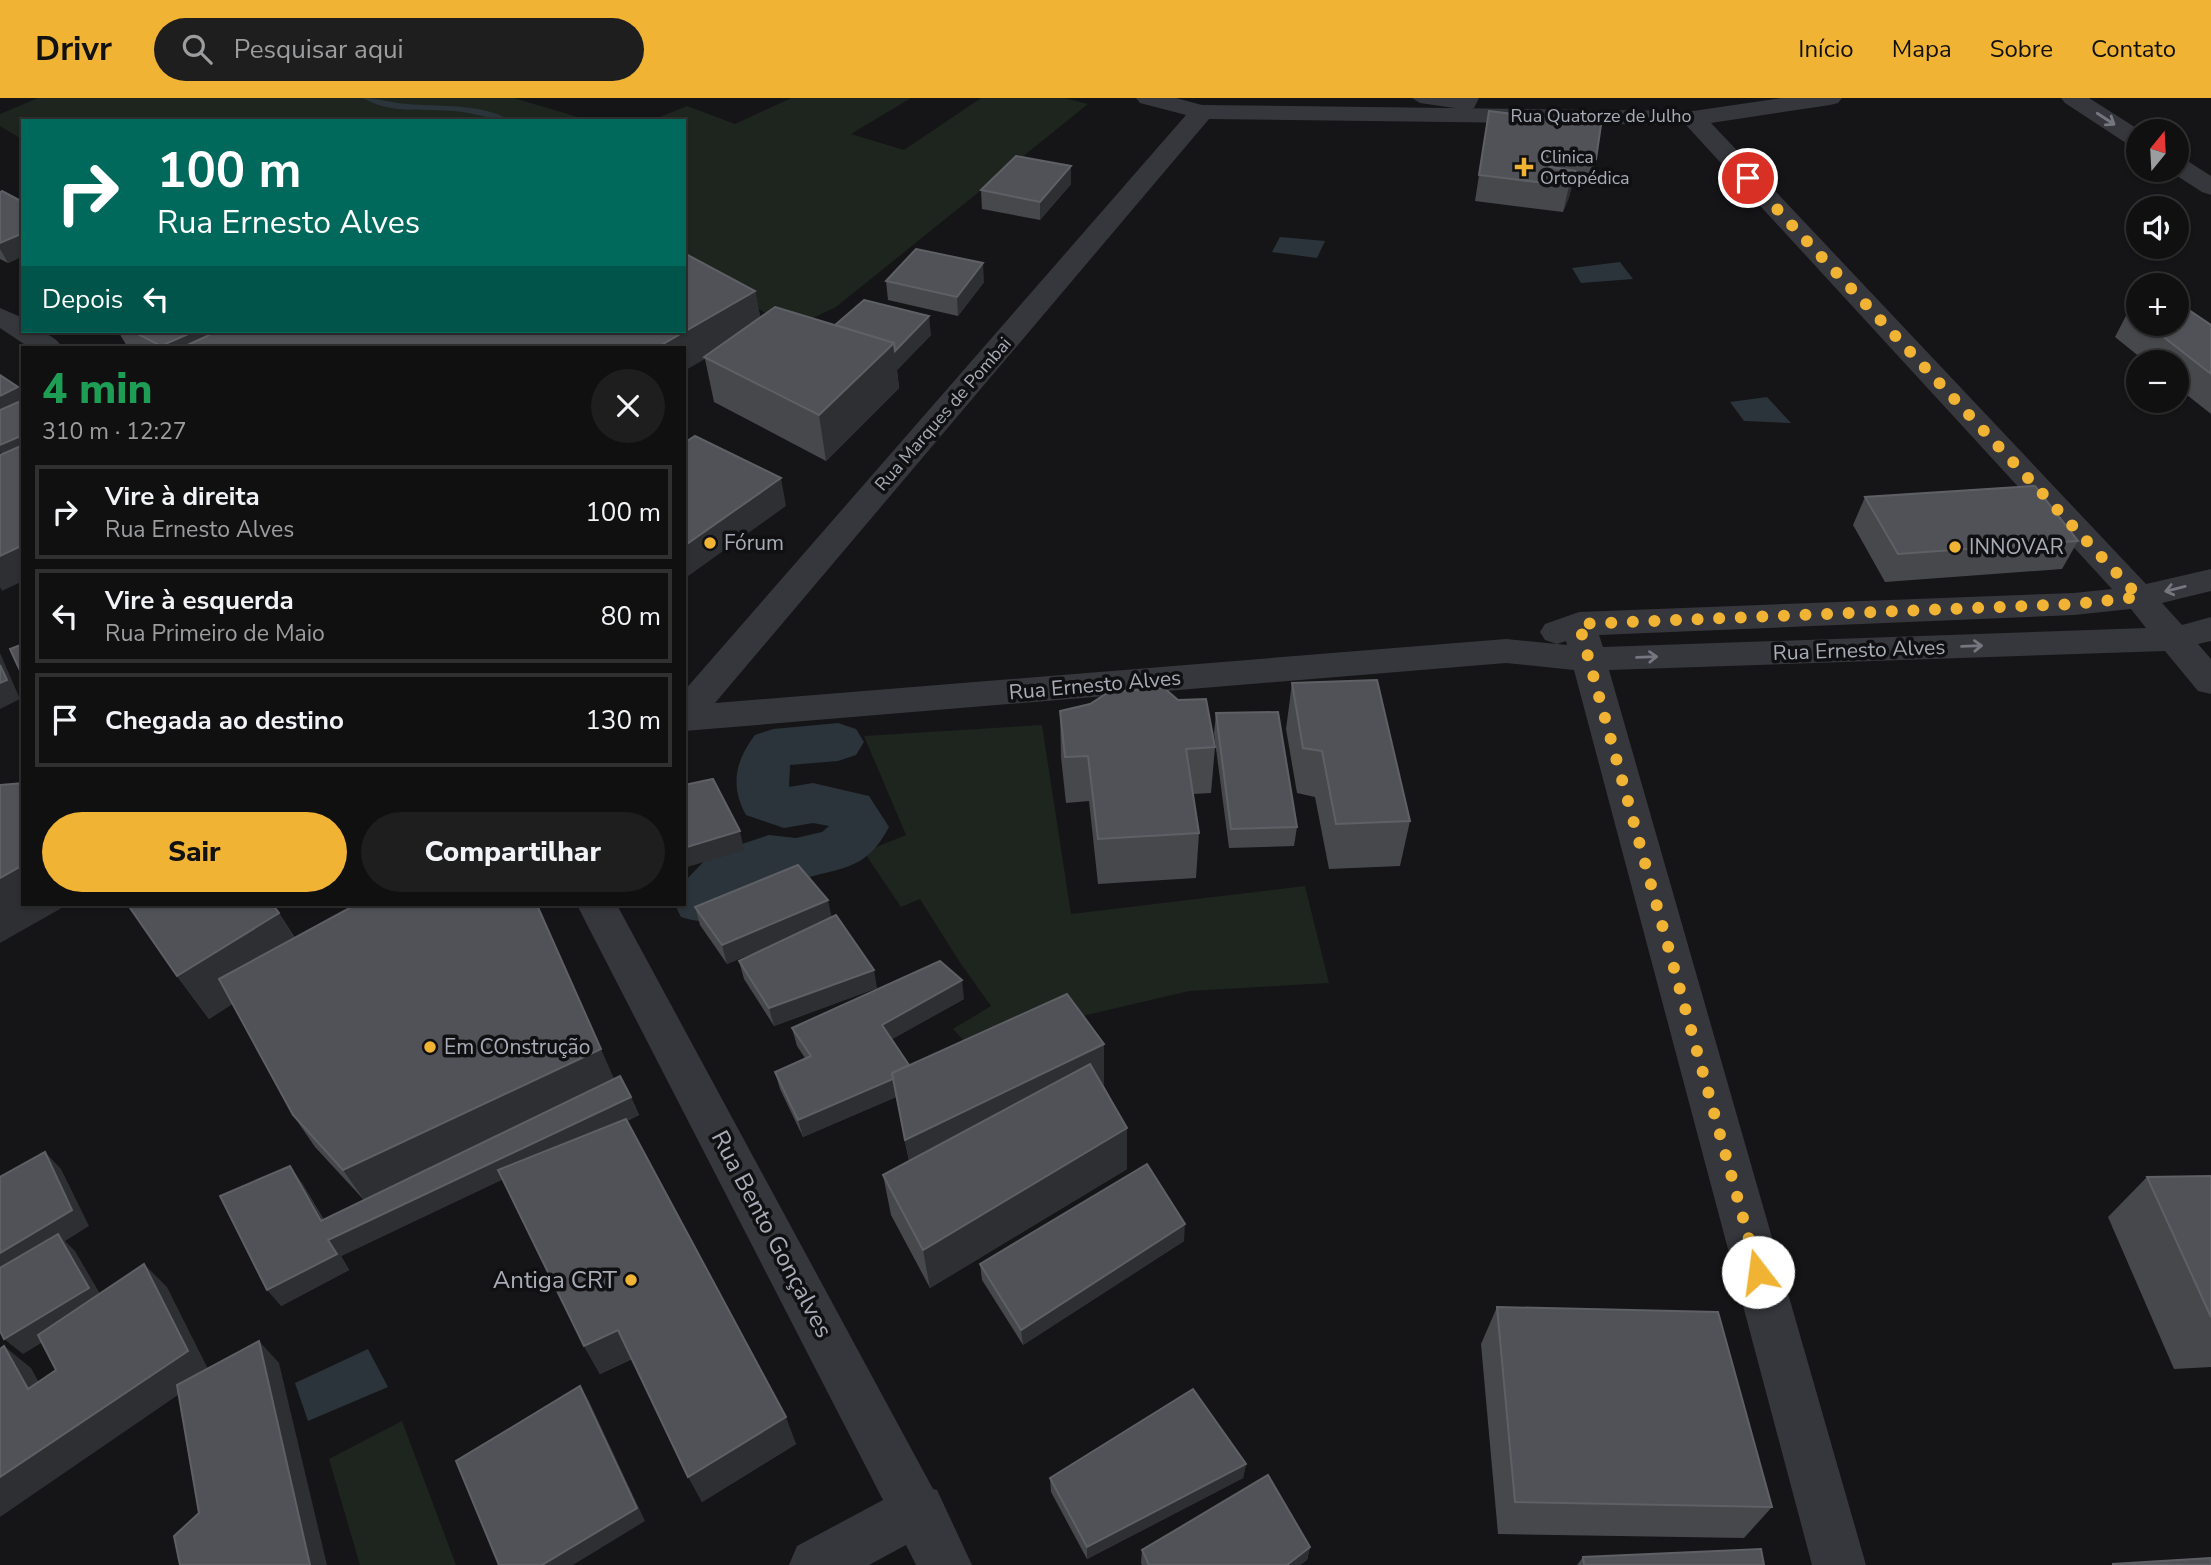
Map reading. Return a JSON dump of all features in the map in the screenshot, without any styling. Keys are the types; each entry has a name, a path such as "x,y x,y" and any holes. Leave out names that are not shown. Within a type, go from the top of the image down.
{"street":[{"name":"Rua Quatorze de Julho","path":"1148,98 1202,112 1471,106 1693,118 1830,98"},
{"path":"2073,98 2126,132"},
{"name":"Rua Marques de Pombai","path":"686,715 1202,112"},
{"path":"1693,118 2139,597 2211,682"},
{"path":"2189,173 2211,187"},
{"path":"0,316 21,330"},
{"path":"26,333 46,346"},
{"name":"Rua Ernesto Alves","path":"686,717 1506,651 1749,618 2074,604 2139,597 2211,580"},
{"path":"1749,618 1766,653"},
{"name":"Rua Ernesto Alves","path":"1584,642 1766,653 2174,639 2211,629"},
{"path":"1584,642 1839,1565"},
{"name":"Rua Bento Gonçalves","path":"598,906 945,1565"},
{"path":"817,1565 918,1510"}],"lane":[{"path":"1420,98 1471,106"}],"shaded area":[{"path":"38,98 514,98 584,119 21,119 21,139 0,126 0,114"},
{"path":"791,98 911,98 851,134 904,150 981,98 1065,98 1088,104 836,307 790,329 686,261 686,119 655,119 687,106 735,124"},
{"path":"1280,237 1325,241 1317,258 1272,252"},
{"path":"1620,262 1633,279 1581,283 1572,268"},
{"path":"1767,397 1791,423 1744,421 1730,402"},
{"path":"1042,725 1071,914 1305,886 1329,983 1189,991 1057,1022 979,1057 953,1029 991,1006 920,899 901,907 864,852 906,835 864,736"},
{"path":"368,1349 388,1387 308,1421 295,1383"},
{"path":"402,1421 456,1565 360,1565 329,1459"}],"building":[{"path":"1489,111 1601,125 1596,159 1548,152 1545,166 1575,171 1569,186 1479,175"},
{"path":"1016,156 1071,166 1040,202 981,190"},
{"path":"0,192 21,201 21,234 0,243"},
{"path":"916,249 983,263 957,297 886,281"},
{"path":"686,254 755,291 686,331"},
{"path":"864,300 929,316 895,351 894,343 835,325"},
{"path":"775,307 894,343 819,415 704,357"},
{"path":"2189,310 2211,325 2211,374 2189,357 2189,350 2180,350 2162,336 2189,336"},
{"path":"136,333 190,333 161,346"},
{"path":"214,333 682,333 659,346 185,346"},
{"path":"0,375 18,387 0,396"},
{"path":"21,401 21,436 0,445 0,410"},
{"path":"695,436 781,478 686,545 686,442"},
{"path":"21,446 21,546 0,556 0,455"},
{"path":"2035,486 2078,541 1898,554 1865,497"},
{"path":"21,645 21,673 10,649"},
{"path":"0,665 7,680 0,683"},
{"path":"1377,680 1410,821 1336,824 1322,751 1303,748 1292,683"},
{"path":"1164,688 1178,700 1206,699 1215,747 1186,749 1199,833 1098,839 1088,756 1065,757 1060,711 1090,704 1109,692"},
{"path":"1278,712 1297,827 1231,829 1216,713"},
{"path":"713,779 740,831 686,847 686,785"},
{"path":"21,783 21,866 0,878 0,785"},
{"path":"798,865 828,900 722,945 695,907"},
{"path":"129,906 274,906 279,913 177,976"},
{"name":"Em COnstrução","path":"353,906 537,906 601,1049 343,1170 293,1115 219,979"},
{"path":"836,915 874,970 769,1008 739,961"},
{"path":"940,961 962,980 882,1025 909,1065 892,1073 893,1079 798,1120 775,1072 811,1056 792,1028"},
{"path":"1067,994 1104,1044 905,1140 892,1073"},
{"path":"1090,1064 1127,1128 923,1250 883,1175"},
{"path":"620,1076 631,1097 328,1240 337,1254 267,1290 220,1196 290,1166 321,1221"},
{"name":"Antiga CRT","path":"626,1119 786,1417 688,1477 618,1330 584,1346 498,1170"},
{"path":"45,1152 72,1210 0,1253 0,1177"},
{"path":"1147,1164 1185,1224 1021,1330 980,1264"},
{"path":"2211,1176 2211,1317 2147,1177"},
{"path":"58,1234 89,1288 4,1339 0,1331 0,1268"},
{"path":"144,1264 188,1351 0,1477 0,1349 4,1346 28,1389 56,1370 38,1335"},
{"path":"1497,1307 1718,1312 1772,1507 1515,1502"},
{"path":"259,1341 310,1565 180,1565 174,1536 199,1513 177,1385"},
{"path":"580,1386 637,1508 542,1565 499,1565 456,1461"},
{"path":"1193,1389 1246,1464 1087,1547 1050,1478"},
{"path":"1268,1475 1310,1547 1287,1565 1149,1565 1142,1550"},
{"path":"1761,1549 1764,1565 1584,1565 1583,1557"},
{"path":"2211,1558 2211,1565 2112,1564"}],"waterway":[{"path":"368,98 404,107 463,109 500,119"},
{"path":"701,901 731,869 769,856 796,859 839,849 862,827 850,810 813,803 784,808 765,801 762,773 773,748 838,742"}],"place":[{"name":"Clinica Ortopédica","path":"1524,167"},
{"name":"Fórum","path":"710,543"},
{"name":"INNOVAR","path":"1955,547"},
{"name":"Em COnstrução","path":"430,1047"},
{"name":"Antiga CRT","path":"631,1280"}],"route":[{"path":"1748,178 2139,597 2074,604 1579,624 1758,1272"}]}
